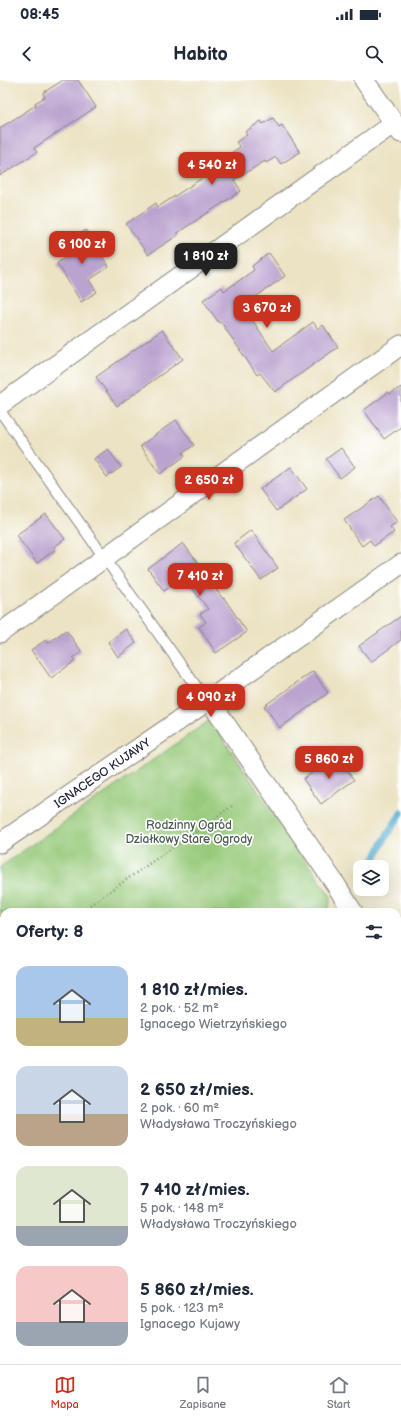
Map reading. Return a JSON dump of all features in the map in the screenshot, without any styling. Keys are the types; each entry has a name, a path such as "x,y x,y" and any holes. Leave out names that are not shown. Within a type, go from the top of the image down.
{"street":[{"path":"0,406 397,128 364,80"},
{"path":"0,633 401,345"},
{"name":"IGNACEGO KUJAWY","path":"0,844 209,700 401,564"},
{"path":"209,700 350,908"}],"lane":[{"path":"0,411 200,692 209,700"}],"path":[{"path":"86,908 232,806"}],"green space":[{"name":"Rodzinny Ogród Działkowy Stare Ogrody","path":"210,720 331,897 329,908 0,908 0,867"}],"building":[{"path":"63,80 78,80 96,107 34,148 37,152 0,176 0,128 36,105 35,103 45,97 43,93"},
{"path":"273,118 279,127 282,125 300,152 281,164 276,157 266,163 265,161 234,180 241,191 177,233 178,235 148,255 126,224 156,203 158,207 210,173 207,169 240,147 236,142 247,135 245,132 261,121 263,124"},
{"path":"86,230 109,267 89,280 97,292 81,302 57,263 70,255 64,244"},
{"path":"269,253 285,276 243,306 273,351 313,322 318,329 323,325 338,347 275,392 260,373 257,375 221,322 219,323 203,300 222,287 224,291 240,280 254,270 252,266"},
{"path":"162,330 183,359 117,406 96,377"},
{"path":"401,387 401,427 384,439 364,410 389,392 390,394"},
{"path":"176,420 194,445 183,453 185,456 160,474 140,446"},
{"path":"341,448 355,467 340,478 326,459"},
{"path":"108,449 121,467 107,477 94,459"},
{"path":"291,467 307,489 276,511 260,489"},
{"path":"379,496 397,522 390,527 394,532 374,546 370,540 362,546 344,520"},
{"path":"46,514 65,539 54,547 56,549 37,563 16,535"},
{"path":"251,530 278,568 261,580 234,543"},
{"path":"183,543 200,566 198,566 223,599 224,598 247,632 216,653 199,627 206,622 200,614 208,609 184,577 164,591 148,569"},
{"path":"401,616 401,640 371,662 359,646"},
{"path":"126,629 136,643 118,657 108,642"},
{"path":"66,630 82,652 73,658 75,661 51,678 31,650 46,640 48,643"},
{"path":"313,671 328,693 280,728 264,706"},
{"path":"337,756 354,780 321,804 303,779"}],"waterway":[{"path":"374,860 383,842 401,813"}]}
